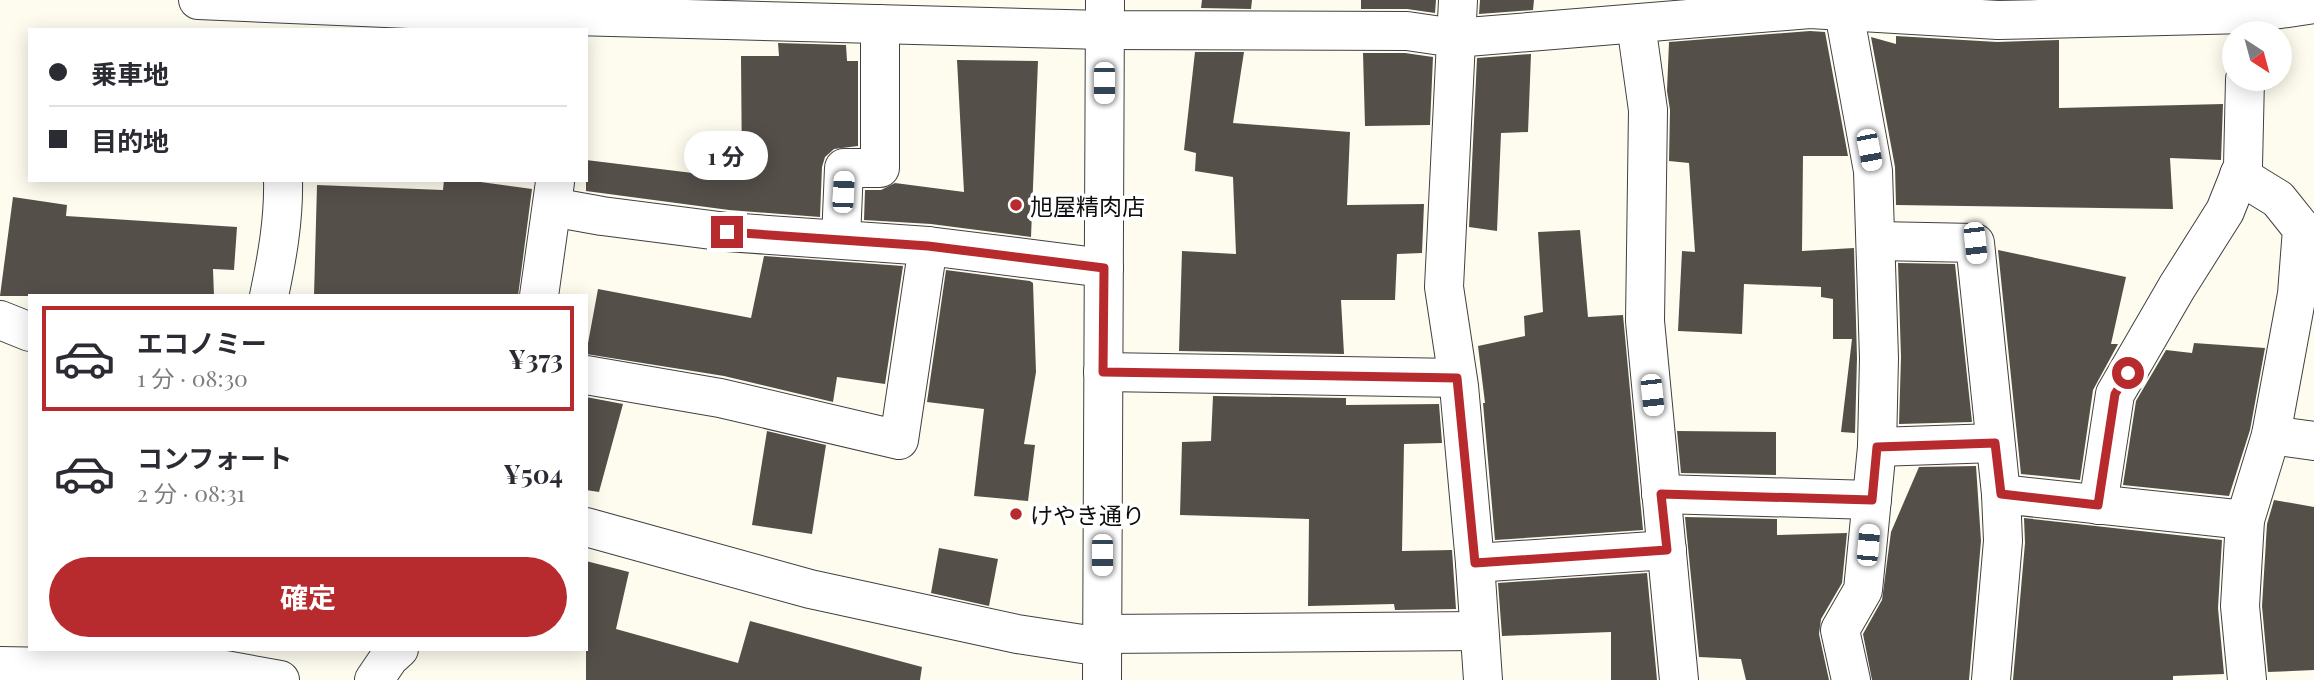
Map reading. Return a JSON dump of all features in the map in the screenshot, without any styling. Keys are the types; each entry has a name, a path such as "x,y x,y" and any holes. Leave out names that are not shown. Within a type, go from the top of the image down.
{"street":[{"path":"198,0 285,9 564,15 759,10 880,24 1105,15 1407,31 1455,38 1821,7 2247,16 2314,4"},
{"path":"1458,0 1444,287 1457,378 1483,680"},
{"path":"1821,7 1873,171 1877,241 1879,358 1877,447 1872,500 1863,590 1840,630 1851,680"},
{"path":"1102,654 1105,15"},
{"path":"841,239 845,168 880,168 880,24"},
{"path":"1636,24 1648,110 1645,321 1679,680"},
{"path":"2098,505 2115,394 2176,287 2225,211 2243,166 2245,91"},
{"path":"2239,175 2278,199 2302,229 2297,294 2271,435 2245,520 2240,606 2247,680"},
{"path":"269,294 277,258 283,182"},
{"path":"539,294 553,194 602,216 727,232 928,246 1104,268"},
{"path":"1877,241 1975,243 2001,494 2003,541 1991,680"},
{"path":"588,375 720,398 899,440 928,246"},
{"path":"0,320 28,331"},
{"path":"1103,372 1457,378"},
{"path":"2271,435 2314,442"},
{"path":"1877,447 1995,443"},
{"path":"1661,494 1872,500"},
{"path":"2001,494 2245,520"},
{"path":"588,528 810,589 1102,654 1479,631"},
{"path":"1475,563 1667,550"},
{"path":"374,680 397,651"},
{"path":"0,666 225,670 280,680"}],"building":[{"path":"1202,0 1252,0 1251,9 1201,8"},
{"path":"1361,0 1436,0 1435,13 1407,9 1361,9"},
{"path":"1480,0 1534,0 1533,10 1479,14"},
{"path":"1825,32 1848,156 1803,156 1802,251 1854,248 1857,358 1855,433 1841,432 1852,339 1833,339 1833,299 1821,297 1821,287 1744,284 1742,334 1678,331 1682,251 1695,252 1689,163 1669,161 1669,42"},
{"path":"1896,36 1997,42 2059,40 2059,108 2223,104 2221,160 2170,158 2173,209 1896,205 1895,167 1871,37 1896,44"},
{"path":"778,43 846,45 847,61 858,61 858,146 834,149 825,157 822,167 820,217 729,210 586,191 588,160 742,179 741,56 779,56"},
{"path":"1195,52 1244,52 1233,123 1350,132 1347,205 1424,204 1422,253 1397,254 1395,300 1341,300 1344,354 1179,351 1182,251 1236,254 1233,177 1195,171 1196,153 1184,150"},
{"path":"1363,53 1405,53 1433,57 1430,125 1365,126"},
{"path":"1531,54 1528,132 1501,133 1497,231 1469,227 1477,58"},
{"path":"957,60 1038,61 1031,237 931,224 864,220 865,190 881,190 895,183 964,192"},
{"path":"444,182 481,182 532,189 518,294 314,294 317,185 443,190"},
{"path":"13,197 67,205 66,216 237,227 234,270 213,269 214,294 0,296"},
{"path":"1580,230 1588,317 1623,315 1643,530 1495,540 1478,346 1525,336 1524,316 1543,312 1538,232"},
{"path":"1998,250 2126,277 2111,344 2118,344 2093,390 2080,480 2021,474"},
{"path":"764,256 903,266 885,384 837,377 833,402 724,376 588,354 598,289 751,318"},
{"path":"1898,263 1955,264 1972,422 1899,424 1901,357"},
{"path":"946,270 1033,283 1036,372 1024,444 1035,445 1028,501 974,496 984,409 927,402"},
{"path":"2194,343 2265,348 2250,430 2229,496 2123,485 2136,401 2166,350 2192,353"},
{"path":"1213,396 1346,398 1346,405 1439,404 1442,443 1404,444 1402,551 1452,550 1456,609 1395,610 1394,604 1308,606 1309,519 1180,515 1182,442 1211,441"},
{"path":"588,397 623,404 599,492 588,490"},
{"path":"767,431 826,445 812,534 752,525"},
{"path":"1677,431 1776,432 1776,475 1681,473"},
{"path":"1976,466 1981,541 1969,680 1872,680 1863,634 1882,600 1891,532 1919,467"},
{"path":"2274,500 2314,507 2314,670 2268,672 2262,606 2267,524"},
{"path":"1685,517 1777,519 1777,535 1847,533 1842,583 1821,619 1819,634 1829,680 1746,680 1741,659 1699,657"},
{"path":"2024,518 2222,540 2218,608 2224,674 2173,676 2173,680 2013,680 2025,543"},
{"path":"939,548 998,559 989,606 931,593"},
{"path":"588,562 629,572 616,629 738,663 750,621 922,667 920,680 586,680"},
{"path":"1647,573 1657,680 1611,680 1611,632 1502,636 1498,583"}],"place":[{"name":"旭屋精肉店","path":"1016,205"},
{"name":"けやき通り","path":"1016,514"}],"route":[{"path":"727,232 928,246 1104,268 1103,372 1457,378 1475,563 1667,550 1661,494 1872,500 1877,447 1995,443 2001,494 2098,505 2115,394 2128,373"}]}
